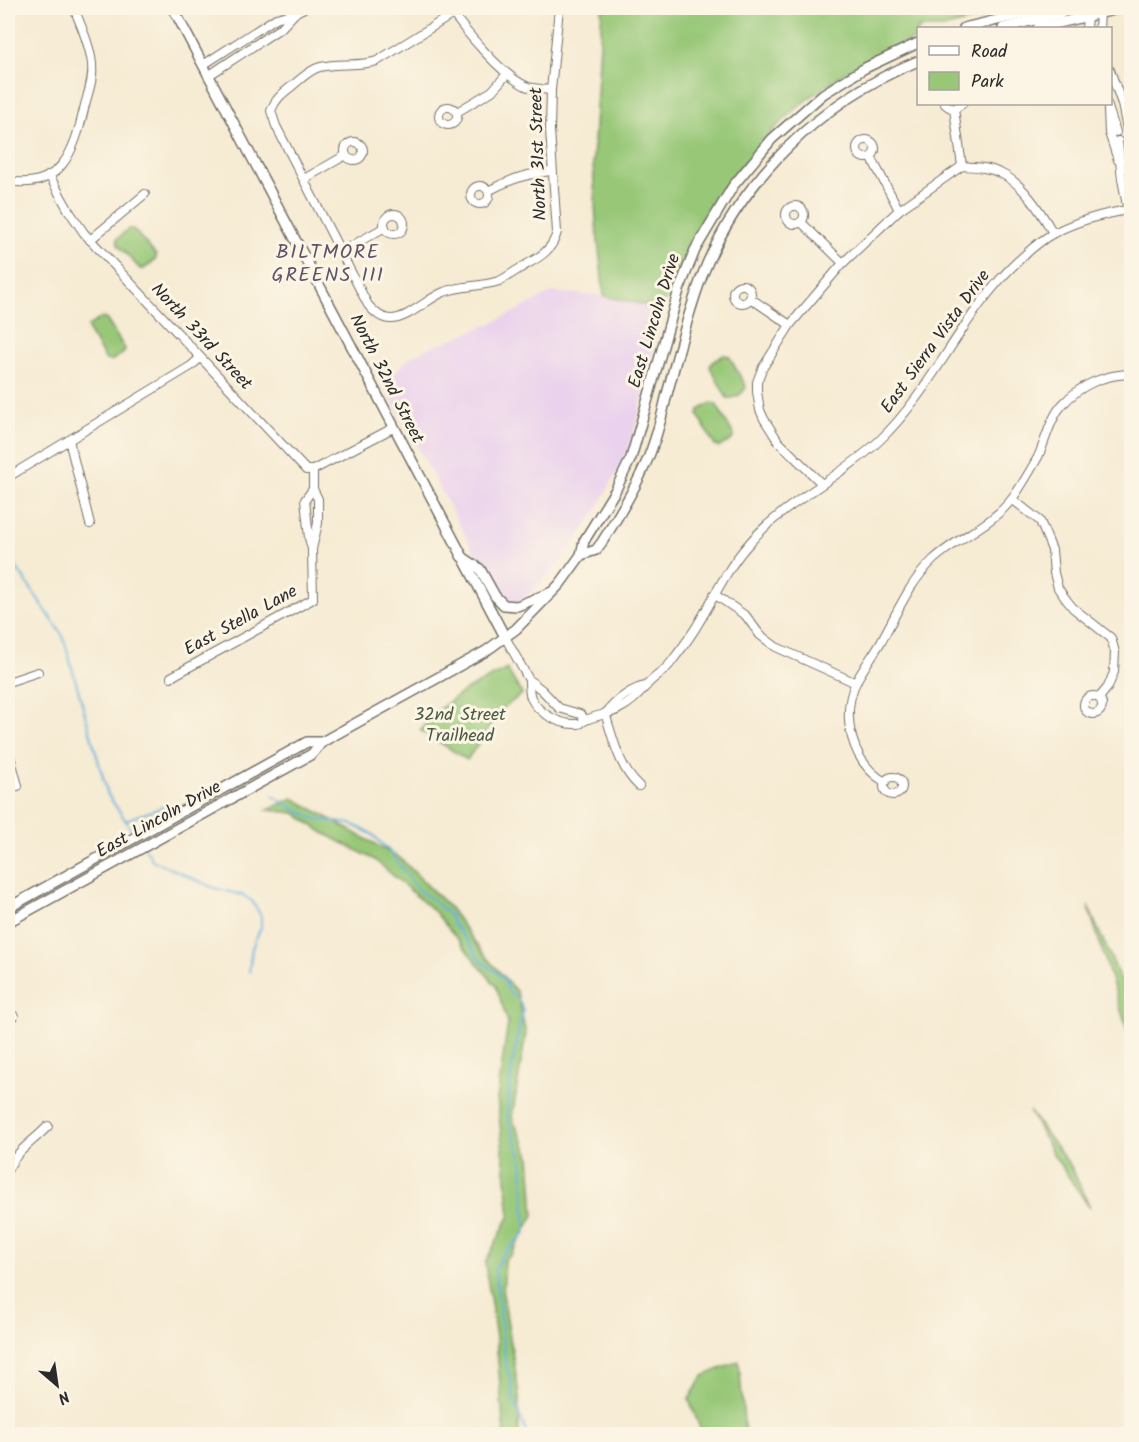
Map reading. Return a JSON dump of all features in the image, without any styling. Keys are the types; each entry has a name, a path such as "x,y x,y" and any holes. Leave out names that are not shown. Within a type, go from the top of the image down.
{"main road":[{"name":"North 32nd Street","path":"173,8 460,556 505,637"},
{"path":"1005,27 1048,8"},
{"path":"968,27 997,20 1059,14 1072,8"},
{"path":"1042,27 1087,17 1098,10 1122,8"},
{"name":"East Lincoln Drive","path":"8,922 312,754 322,742 453,670 505,637 525,621 554,591 581,555 584,541 615,490 631,458 679,290 694,250 733,186 772,139 823,94 865,68 917,43"},
{"name":"East Lincoln Drive","path":"581,555 596,550 602,543 646,464 657,434 689,314 709,260 732,216 777,158 803,133 833,109 872,83 917,61"},
{"path":"460,556 480,569 495,596 504,605 516,606 554,591"},
{"name":"East Lincoln Drive","path":"8,908 307,742 322,742"},
{"path":"156,826 162,837"}],"street":[{"path":"8,181 30,182 49,175 59,168 72,152 92,76 90,52 74,8"},
{"name":"North 31st Street","path":"451,11 377,61 368,64 325,66 308,73 279,97 271,111 276,126 373,312 384,318 393,319 445,291 499,281 538,258 549,249 555,239 556,224 551,171 551,90 559,8"},
{"path":"203,65 276,18 300,10"},
{"path":"208,76 282,27 300,10"},
{"path":"1098,10 1099,27"},
{"path":"451,11 507,74 528,87 551,90"},
{"path":"1086,27 1087,17"},
{"path":"457,112 492,91 507,74"},
{"path":"1112,76 1122,104 1127,129"},
{"path":"1122,104 1131,121"},
{"path":"946,105 954,109"},
{"path":"954,109 960,105"},
{"path":"1108,106 1116,132"},
{"path":"1108,106 1111,140 1122,168"},
{"path":"954,109 962,166"},
{"path":"1129,138 1131,150"},
{"path":"1118,141 1131,233"},
{"path":"304,179 346,155"},
{"path":"871,157 899,210"},
{"path":"822,484 770,430 759,411 757,382 762,369 790,325 843,263 899,210 962,166 1001,173 1014,182 1034,204 1053,233"},
{"path":"488,191 517,178 536,172 551,171"},
{"name":"North 33rd Street","path":"49,175 76,223 90,240 302,466 306,470 313,470"},
{"path":"90,240 145,194"},
{"name":"East Sierra Vista Drive","path":"561,721 580,724 605,713 614,703 638,687 646,686 668,666 698,624 714,594 745,548 766,525 856,460 897,422 922,391 966,321 998,279 1034,246 1053,233 1092,217 1129,209"},
{"path":"801,222 843,263"},
{"path":"341,252 385,227"},
{"path":"750,298 790,325"},
{"path":"8,477 200,358"},
{"path":"885,782 863,764 856,752 850,732 850,704 856,683 916,578 935,559 992,520 1012,499 1037,457 1062,404 1104,376 1131,374"},
{"path":"313,470 393,428"},
{"path":"69,440 90,524"},
{"name":"East Stella Lane","path":"171,677 314,599 312,549 305,500 313,489 313,470"},
{"path":"1012,499 1040,521 1052,550 1058,588 1065,598 1073,608 1111,638 1115,652 1114,672 1108,687 1099,698"},
{"path":"714,594 746,616 760,635 776,647 856,683"},
{"path":"505,637 529,680 559,708 580,714 586,720"},
{"path":"8,682 38,672"},
{"path":"529,680 530,697 539,709 561,721 565,711"},
{"path":"605,713 619,756 630,776 639,786"},
{"path":"8,749 18,786"},
{"path":"8,1169 12,1160 25,1145 39,1136 48,1126"}],"shaded area":[{"path":"553,292 604,296 662,309 639,414 629,446 611,483 596,511 561,561 524,600 507,603 498,596 382,382 394,374 409,358 421,351 497,321"}],"green space":[{"path":"602,8 1020,8 947,27 917,27 917,38 854,68 824,87 796,109 746,159 725,188 693,240 662,309 604,296 596,223 593,160"},
{"path":"128,229 133,229 156,255 156,259 144,269 140,269 118,245 117,239"},
{"path":"101,318 106,319 125,349 124,353 111,361 106,360 89,332 88,326"},
{"path":"724,355 729,356 746,387 741,394 733,398 727,398 710,367 712,362"},
{"path":"711,403 716,404 734,435 732,440 719,447 715,446 698,415 699,410"},
{"name":"32nd Street Trailhead","path":"507,669 522,694 501,710 467,760 420,730 438,710 464,691"},
{"path":"293,798 400,858 450,908 481,951 517,992 526,1033 512,1118 530,1155 534,1215 511,1255 505,1260 503,1294 519,1394 519,1434 504,1434 496,1338 485,1263 510,1215 497,1098 508,1023 496,986 435,912 375,860 322,832 295,813 267,810"},
{"path":"1088,906 1131,1003 1131,1042"},
{"path":"1029,1111 1072,1168 1090,1208 1053,1154"},
{"path":"739,1361 745,1434 700,1434 701,1431 689,1399 703,1376"}],"waterway":[{"path":"8,555 63,636 108,795 135,834"},
{"path":"273,796 316,819 351,824 372,834 391,853 417,889 450,915 453,924 479,959 503,978 510,993 521,1005 523,1011 512,1066 507,1117 522,1158 526,1232 503,1255 495,1269 506,1365 511,1379 514,1401 527,1434"},
{"path":"126,820 172,804"},
{"path":"145,848 152,860 214,888 242,895 252,901 261,916 261,927 252,948 249,972"}],"district":[{"name":"BILTMORE GREENS III","path":"328,264"}]}
